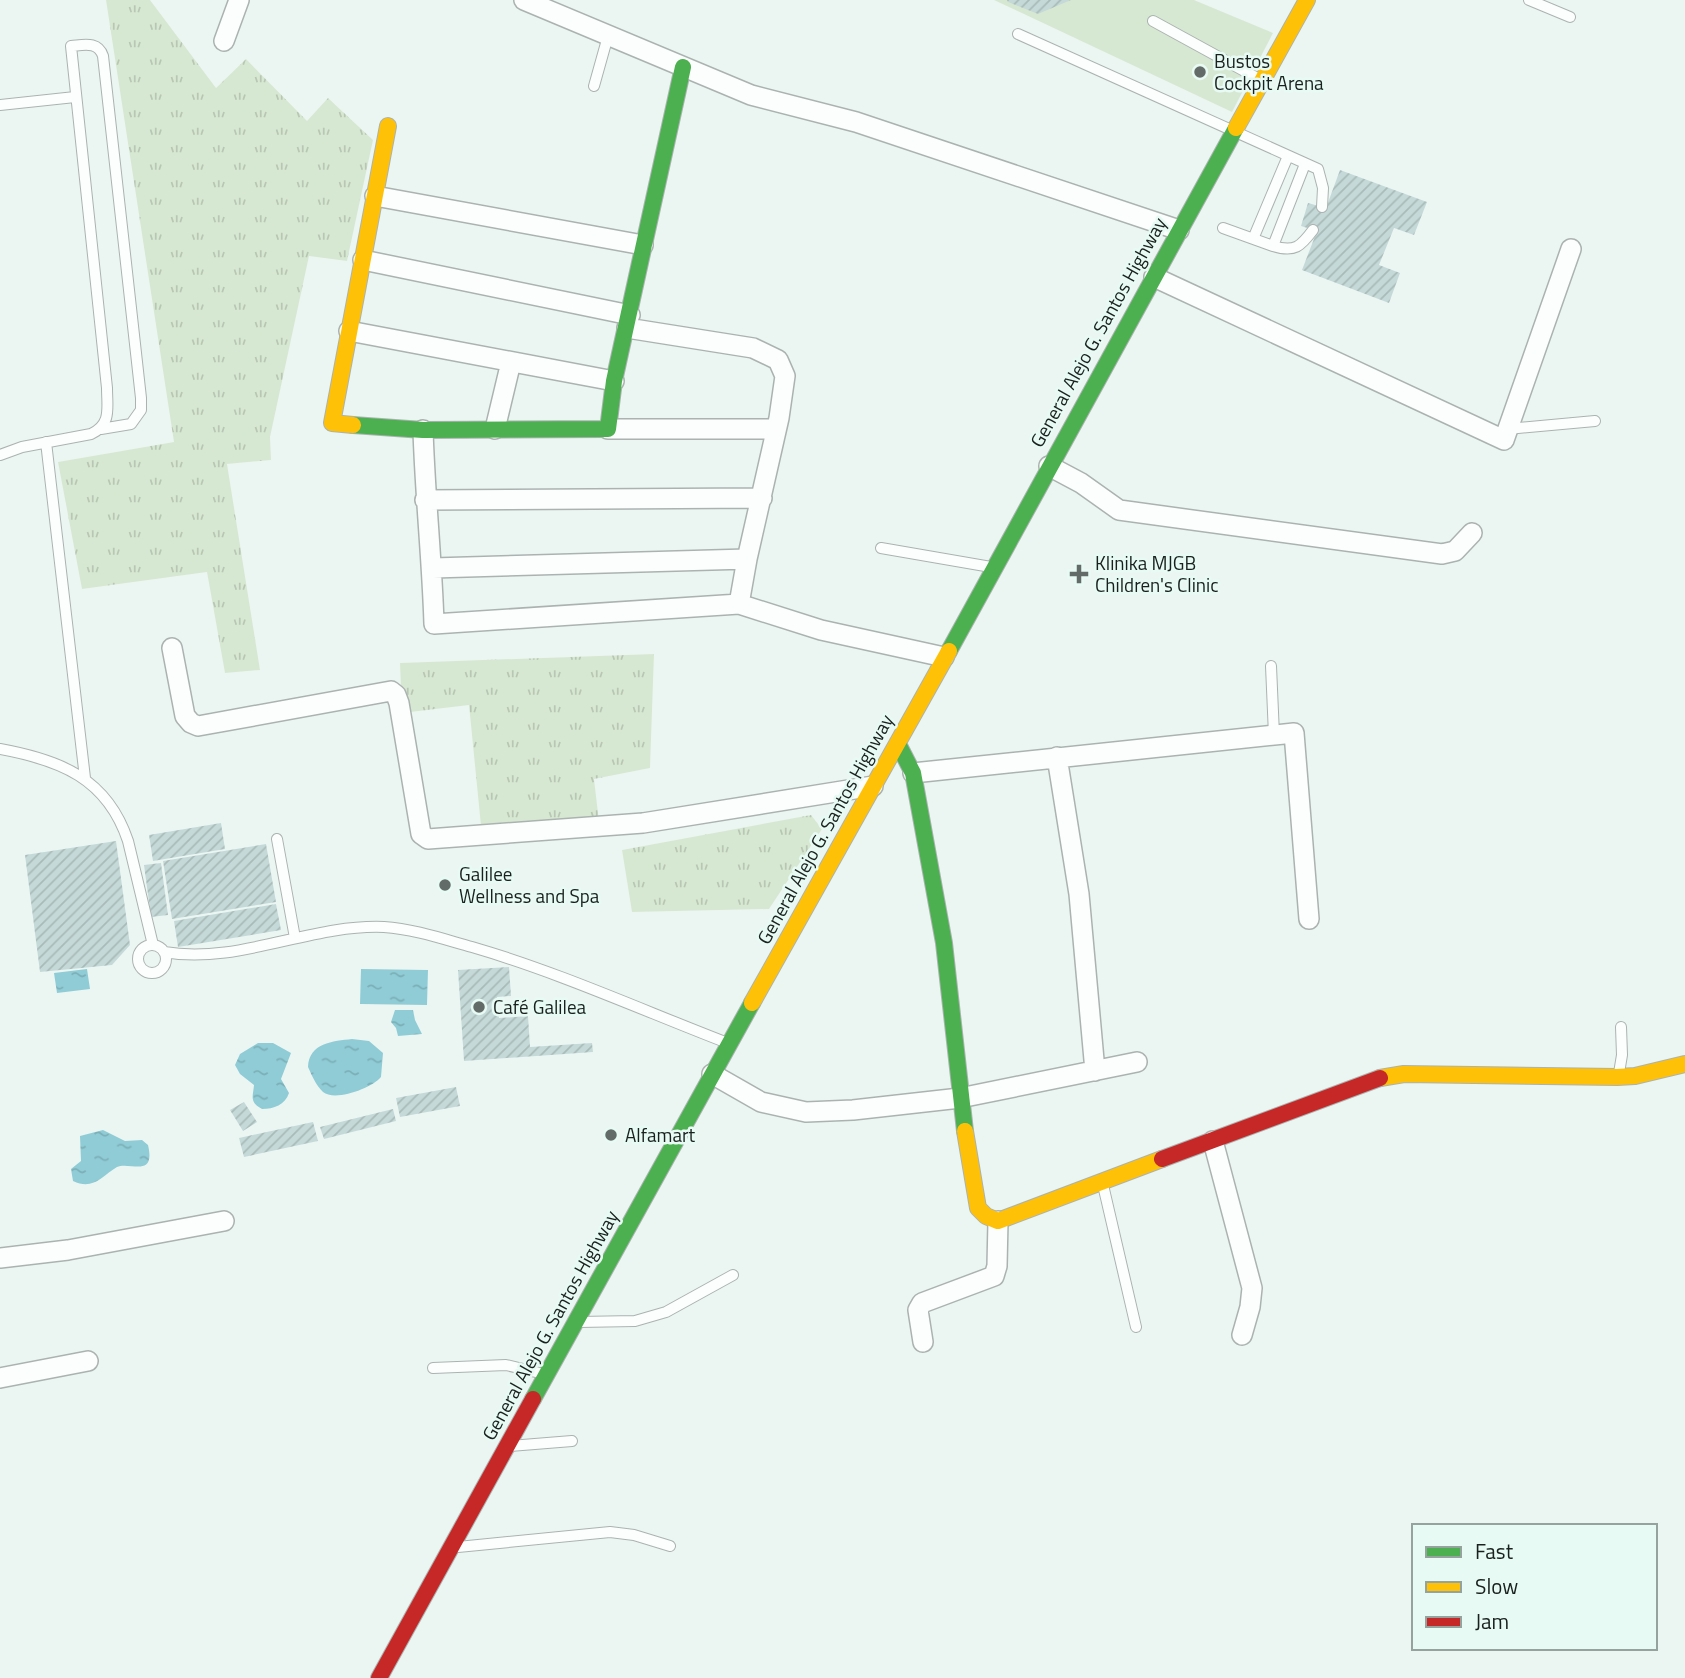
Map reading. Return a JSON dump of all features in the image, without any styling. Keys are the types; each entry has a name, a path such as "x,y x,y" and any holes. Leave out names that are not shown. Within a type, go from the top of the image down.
{"street":[{"path":"224,41 239,0"},
{"path":"524,0 751,95 856,122 1178,230"},
{"name":"General Alejo G. Santos Highway","path":"379,1678 729,1043 898,744 1178,230 1307,0"},
{"path":"608,429 614,381 682,67"},
{"path":"388,126 332,423 424,430 776,429"},
{"path":"375,196 643,245"},
{"path":"1154,277 1504,440 1571,249"},
{"path":"363,260 753,348 778,360 785,376 739,604"},
{"path":"349,331 614,381"},
{"path":"495,429 511,362"},
{"path":"424,430 425,500 433,568 434,624 739,604 821,630 944,657"},
{"path":"1049,466 1081,483 1119,510 1442,554 1455,551 1472,533"},
{"path":"425,500 762,498"},
{"path":"433,568 747,559"},
{"path":"173,648 185,716 198,726 391,691 396,695 398,703 421,834 428,839 643,823 873,786"},
{"path":"913,773 1294,733 1309,919"},
{"path":"898,744 913,773 944,943 960,1098 978,1208 986,1216 998,1221 1372,1079 1405,1074 1617,1077 1635,1076 1685,1064"},
{"path":"1057,757 1079,894 1095,1071"},
{"path":"712,1074 761,1102 806,1112 853,1110 960,1098 1137,1062"},
{"path":"1213,1140 1252,1288 1241,1335"},
{"path":"0,1258 68,1250 224,1221"},
{"path":"923,1342 918,1310 922,1303 994,1276 997,1266 998,1221"},
{"path":"0,1378 88,1361"}],"lane":[{"path":"1529,0 1570,17"},
{"path":"1153,21 1263,81"},
{"path":"1018,34 1318,169 1323,188 1322,207"},
{"path":"594,86 608,36"},
{"path":"0,455 22,447 131,424 141,410 103,56 101,49 95,45 71,46 107,388 107,419 101,429"},
{"path":"0,106 75,97"},
{"path":"1253,239 1288,156"},
{"path":"1273,246 1305,163"},
{"path":"1223,228 1285,250 1298,247 1313,230"},
{"path":"1508,429 1595,421"},
{"path":"47,442 85,778"},
{"path":"881,548 994,567"},
{"path":"1271,666 1274,735"},
{"path":"0,749 33,755 64,766 85,778 106,800 123,826 153,945"},
{"path":"277,838 295,938"},
{"path":"164,952 219,954 348,929 384,927 422,932 517,960 729,1043"},
{"path":"153,945 159,947 166,958 161,970 155,972 143,969 139,964 139,953 143,948 153,945"},
{"path":"1617,1077 1621,1066 1621,1027"},
{"path":"1102,1182 1136,1327"},
{"path":"575,1322 635,1321 666,1312 733,1275"},
{"path":"433,1368 506,1365 546,1375"},
{"path":"506,1446 572,1441"},
{"path":"450,1547 610,1532 634,1535 670,1546"}],"green space":[{"path":"106,0 150,0 216,88 246,59 307,121 328,98 373,140 347,261 309,256 270,437 271,460 227,464 260,670 225,673 207,572 82,589 58,462 174,442"},
{"name":"Bustos Cockpit Arena","path":"994,0 1194,0 1273,33 1232,112"},
{"path":"654,654 650,768 594,779 600,830 482,836 469,705 402,713 400,663"},
{"path":"811,815 822,829 769,909 632,912 622,850"}],"water":[{"path":"87,969 90,989 57,993 54,973"},
{"path":"361,969 428,970 427,1005 360,1004"},
{"path":"395,1010 413,1010 422,1034 398,1036 391,1022"},
{"path":"352,1039 369,1041 383,1053 381,1077 353,1092 329,1095 316,1083 308,1067 309,1059 317,1048 323,1045"},
{"path":"258,1043 273,1043 291,1053 281,1079 289,1093 279,1106 262,1109 255,1104 254,1085 240,1074 235,1065 240,1054"},
{"path":"103,1130 125,1141 142,1140 148,1145 148,1162 140,1166 117,1167 92,1183 80,1184 73,1181 71,1169 81,1161 80,1136"}],"building":[{"path":"1007,0 1071,0 1038,14"},
{"path":"1340,170 1427,202 1414,235 1394,228 1379,265 1400,273 1389,303 1302,270 1317,231 1301,226 1308,203 1326,208"},
{"path":"221,823 225,849 153,861 149,835"},
{"path":"116,841 130,945 112,965 40,972 25,855"},
{"path":"266,844 276,902 172,919 163,861"},
{"path":"161,863 168,915 151,917 144,865"},
{"path":"276,904 281,930 178,947 174,921"},
{"name":"Café Galilea","path":"509,967 511,996 497,997 499,1018 528,1016 530,1047 592,1043 593,1052 464,1061 458,970"},
{"path":"456,1087 460,1106 400,1117 396,1098"},
{"path":"244,1102 257,1122 243,1131 230,1110"},
{"path":"393,1109 396,1121 324,1139 320,1127"},
{"path":"313,1122 318,1141 244,1157 239,1138"}],"traffic: fast":[{"path":"353,425 423,430 608,429 614,381 683,67"},
{"path":"949,651 1236,128"},
{"path":"898,744 913,773 944,943 965,1131"},
{"path":"533,1399 752,1003"}],"traffic: slow":[{"path":"1236,128 1307,0"},
{"path":"353,425 332,423 388,126"},
{"path":"752,1003 949,651"},
{"path":"1380,1078 1404,1074 1617,1077 1635,1076 1685,1064"},
{"path":"965,1131 978,1208 986,1216 998,1221 1162,1159"}],"traffic: jam":[{"path":"1162,1159 1380,1078"},
{"path":"379,1678 533,1399"}],"place":[{"name":"Bustos Cockpit Arena","path":"1200,72"},
{"name":"Klinika MJGB Children's Clinic","path":"1079,574"},
{"name":"Galilee Wellness and Spa","path":"445,885"},
{"name":"Café Galilea","path":"479,1007"},
{"name":"Alfamart","path":"611,1135"}]}
